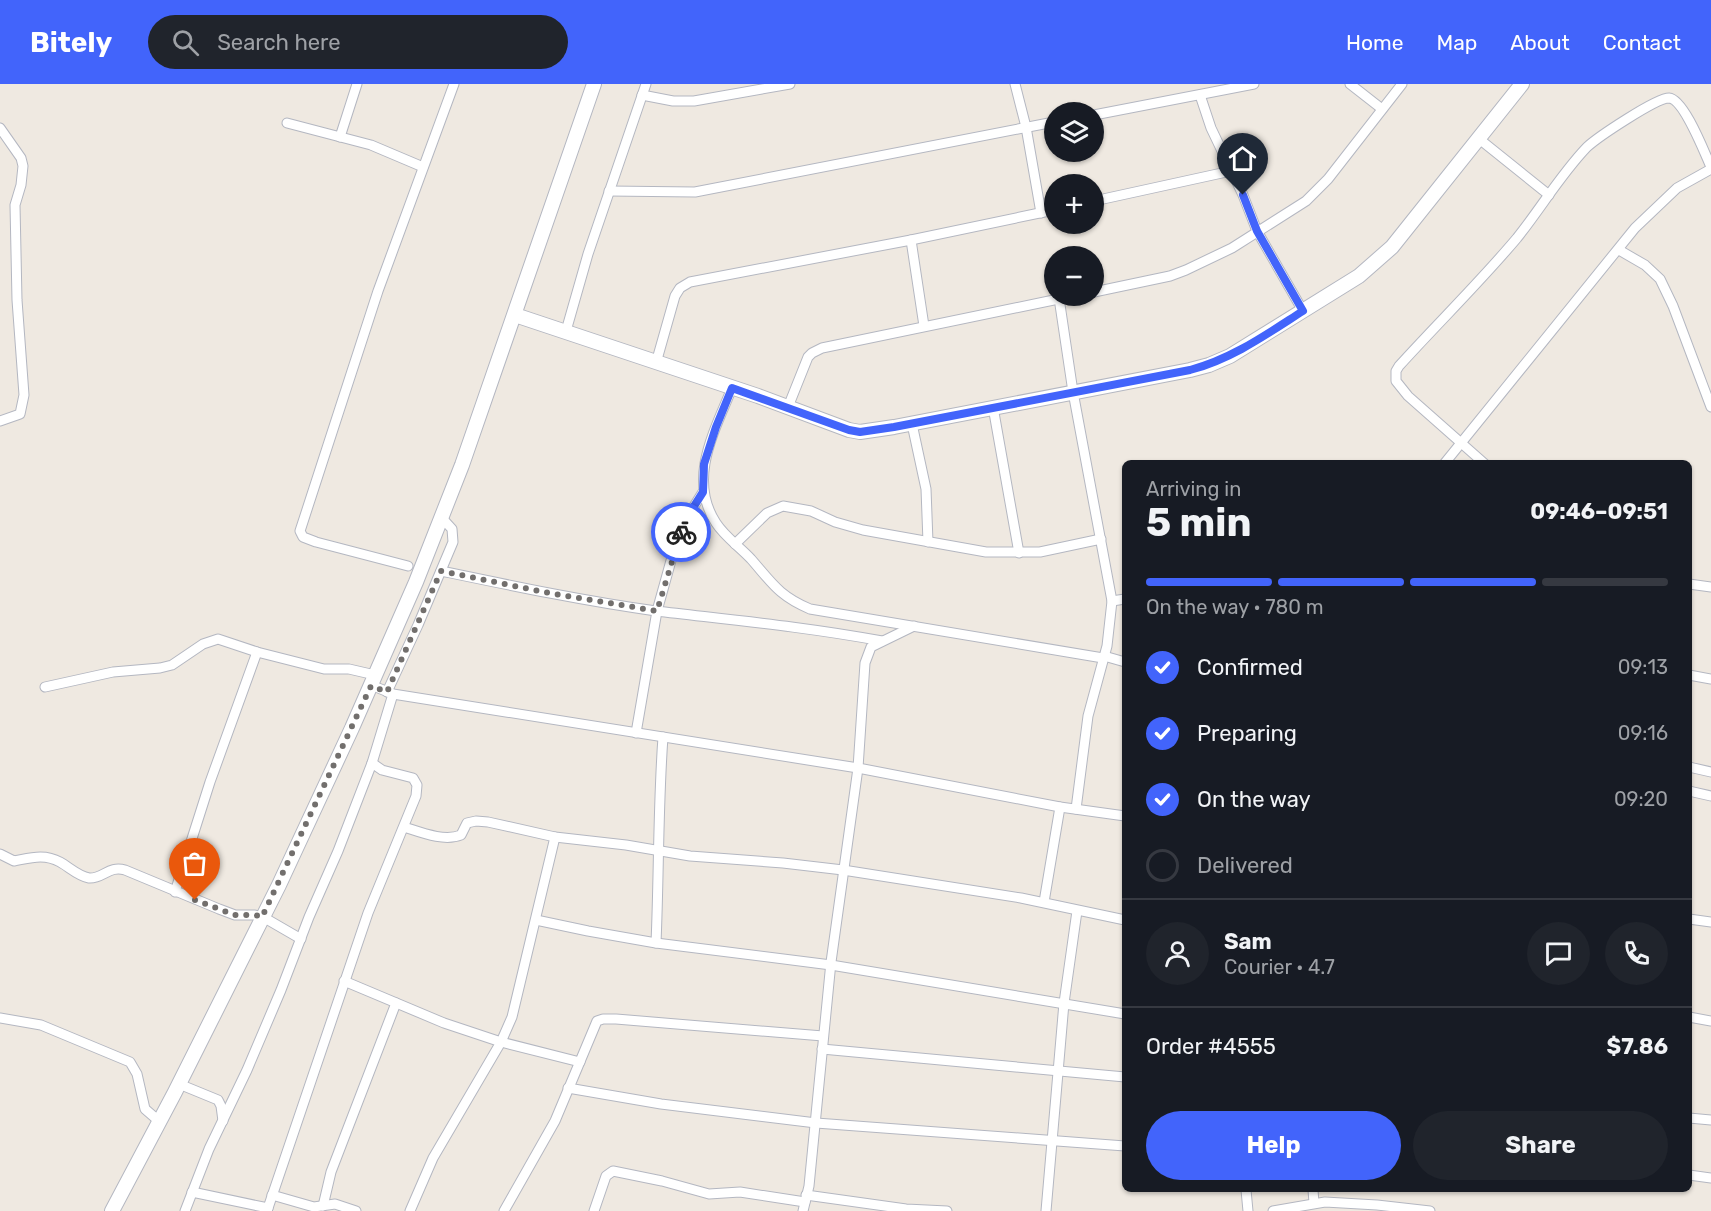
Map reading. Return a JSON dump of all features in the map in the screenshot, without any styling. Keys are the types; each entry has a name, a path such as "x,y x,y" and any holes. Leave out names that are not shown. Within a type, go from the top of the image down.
{"street":[{"path":"340,137 357,84"},
{"path":"408,566 316,542 303,537 300,531 378,291 454,84"},
{"path":"112,1211 160,1122 262,917 373,680 462,465 594,84"},
{"path":"566,331 609,191 646,84"},
{"path":"642,95 673,101 694,101 790,84"},
{"path":"1015,84 1026,127 1041,213"},
{"path":"1104,113 1254,84"},
{"path":"1350,84 1382,109"},
{"path":"1104,290 1170,276 1186,270 1232,248 1305,201 1320,189 1402,84"},
{"path":"515,315 857,431 912,424 1209,365 1230,356 1359,276 1386,252 1522,84"},
{"path":"1200,95 1211,128 1257,231 1303,311"},
{"path":"1447,460 1462,441 1619,250 1635,228 1677,188 1711,168 1686,115 1677,102 1670,98 1634,114 1590,145 1490,269 1396,370 1396,381 1408,396 1462,441 1481,460"},
{"path":"287,123 380,148 423,167"},
{"path":"609,191 681,193 702,190 1044,124"},
{"path":"0,128 17,152 22,166 21,185 15,205 17,300 24,395 20,414 0,421"},
{"path":"1478,138 1550,195"},
{"path":"1104,199 1231,171"},
{"path":"656,363 675,296 683,285 1044,212"},
{"path":"911,240 924,326"},
{"path":"1619,250 1646,265 1660,279 1673,306 1711,407"},
{"path":"788,406 803,366 812,353 822,348 1044,301"},
{"path":"1060,306 1073,392 1112,601 1104,657 1088,716 1076,809"},
{"path":"732,388 707,455 703,492 716,522 783,595 810,609 1122,661"},
{"path":"993,407 1019,553"},
{"path":"912,424 926,489 928,542"},
{"path":"636,733 657,611 672,557 686,519 703,492"},
{"path":"735,544 766,513 783,506 811,511 835,522 863,530 986,552 1040,552 1101,539"},
{"path":"185,1211 277,1000 372,763 390,693 454,537 452,529 441,518"},
{"path":"441,571 549,593 657,611 807,628 882,641"},
{"path":"1692,584 1711,587"},
{"path":"1112,601 1122,599"},
{"path":"805,1203 816,1124 831,965 858,768 865,663 871,647 914,626"},
{"path":"45,687 113,672 172,665 214,639 324,669 349,669 373,680 390,693 858,768 1060,807 1122,816"},
{"path":"175,892 210,782 257,652"},
{"path":"1692,676 1711,679"},
{"path":"656,943 658,798 663,737"},
{"path":"192,1192 267,1210 368,913 416,796 416,781 408,776 382,770 372,763"},
{"path":"1692,768 1711,772"},
{"path":"1692,792 1711,796"},
{"path":"1044,902 1060,807"},
{"path":"404,826 426,834 453,837 461,835 467,824 476,821 555,837 690,856 843,870 1044,902 1122,919"},
{"path":"410,1211 433,1158 501,1042 516,1007 555,837"},
{"path":"0,854 14,861 30,857 46,857 58,861 74,872 92,878 119,868 235,915 262,917 301,939"},
{"path":"1046,1211 1064,1003 1077,911"},
{"path":"1692,919 1711,922"},
{"path":"536,920 656,943 831,965 1122,1013"},
{"path":"344,981 444,1023 501,1042 580,1062"},
{"path":"323,1206 331,1172 396,1004"},
{"path":"0,1018 40,1025 130,1062 137,1074 145,1109 160,1122"},
{"path":"1692,1018 1711,1021"},
{"path":"504,1211 547,1137 594,1024 603,1019 823,1035"},
{"path":"822,1048 1122,1077"},
{"path":"179,1084 218,1100 223,1121"},
{"path":"568,1088 661,1104 816,1124 1122,1146"},
{"path":"1692,1118 1711,1120"},
{"path":"594,1211 606,1176 613,1171 709,1194 740,1192 805,1203 947,1211"},
{"path":"1692,1175 1711,1178"},
{"path":"1246,1192 1248,1211"},
{"path":"1313,1192 1314,1203"},
{"path":"272,1195 314,1207 335,1204 356,1211"},
{"path":"1274,1211 1314,1203 1350,1203 1430,1211"}],"way so far":[{"path":"195,900 235,915 262,917 371,686 387,692 441,571 549,593 657,611 681,532"}],"route":[{"path":"681,532 686,519 703,492 704,464 732,388 788,406 828,423 860,432 1190,370 1230,356 1303,311 1257,231 1243,195"}]}
